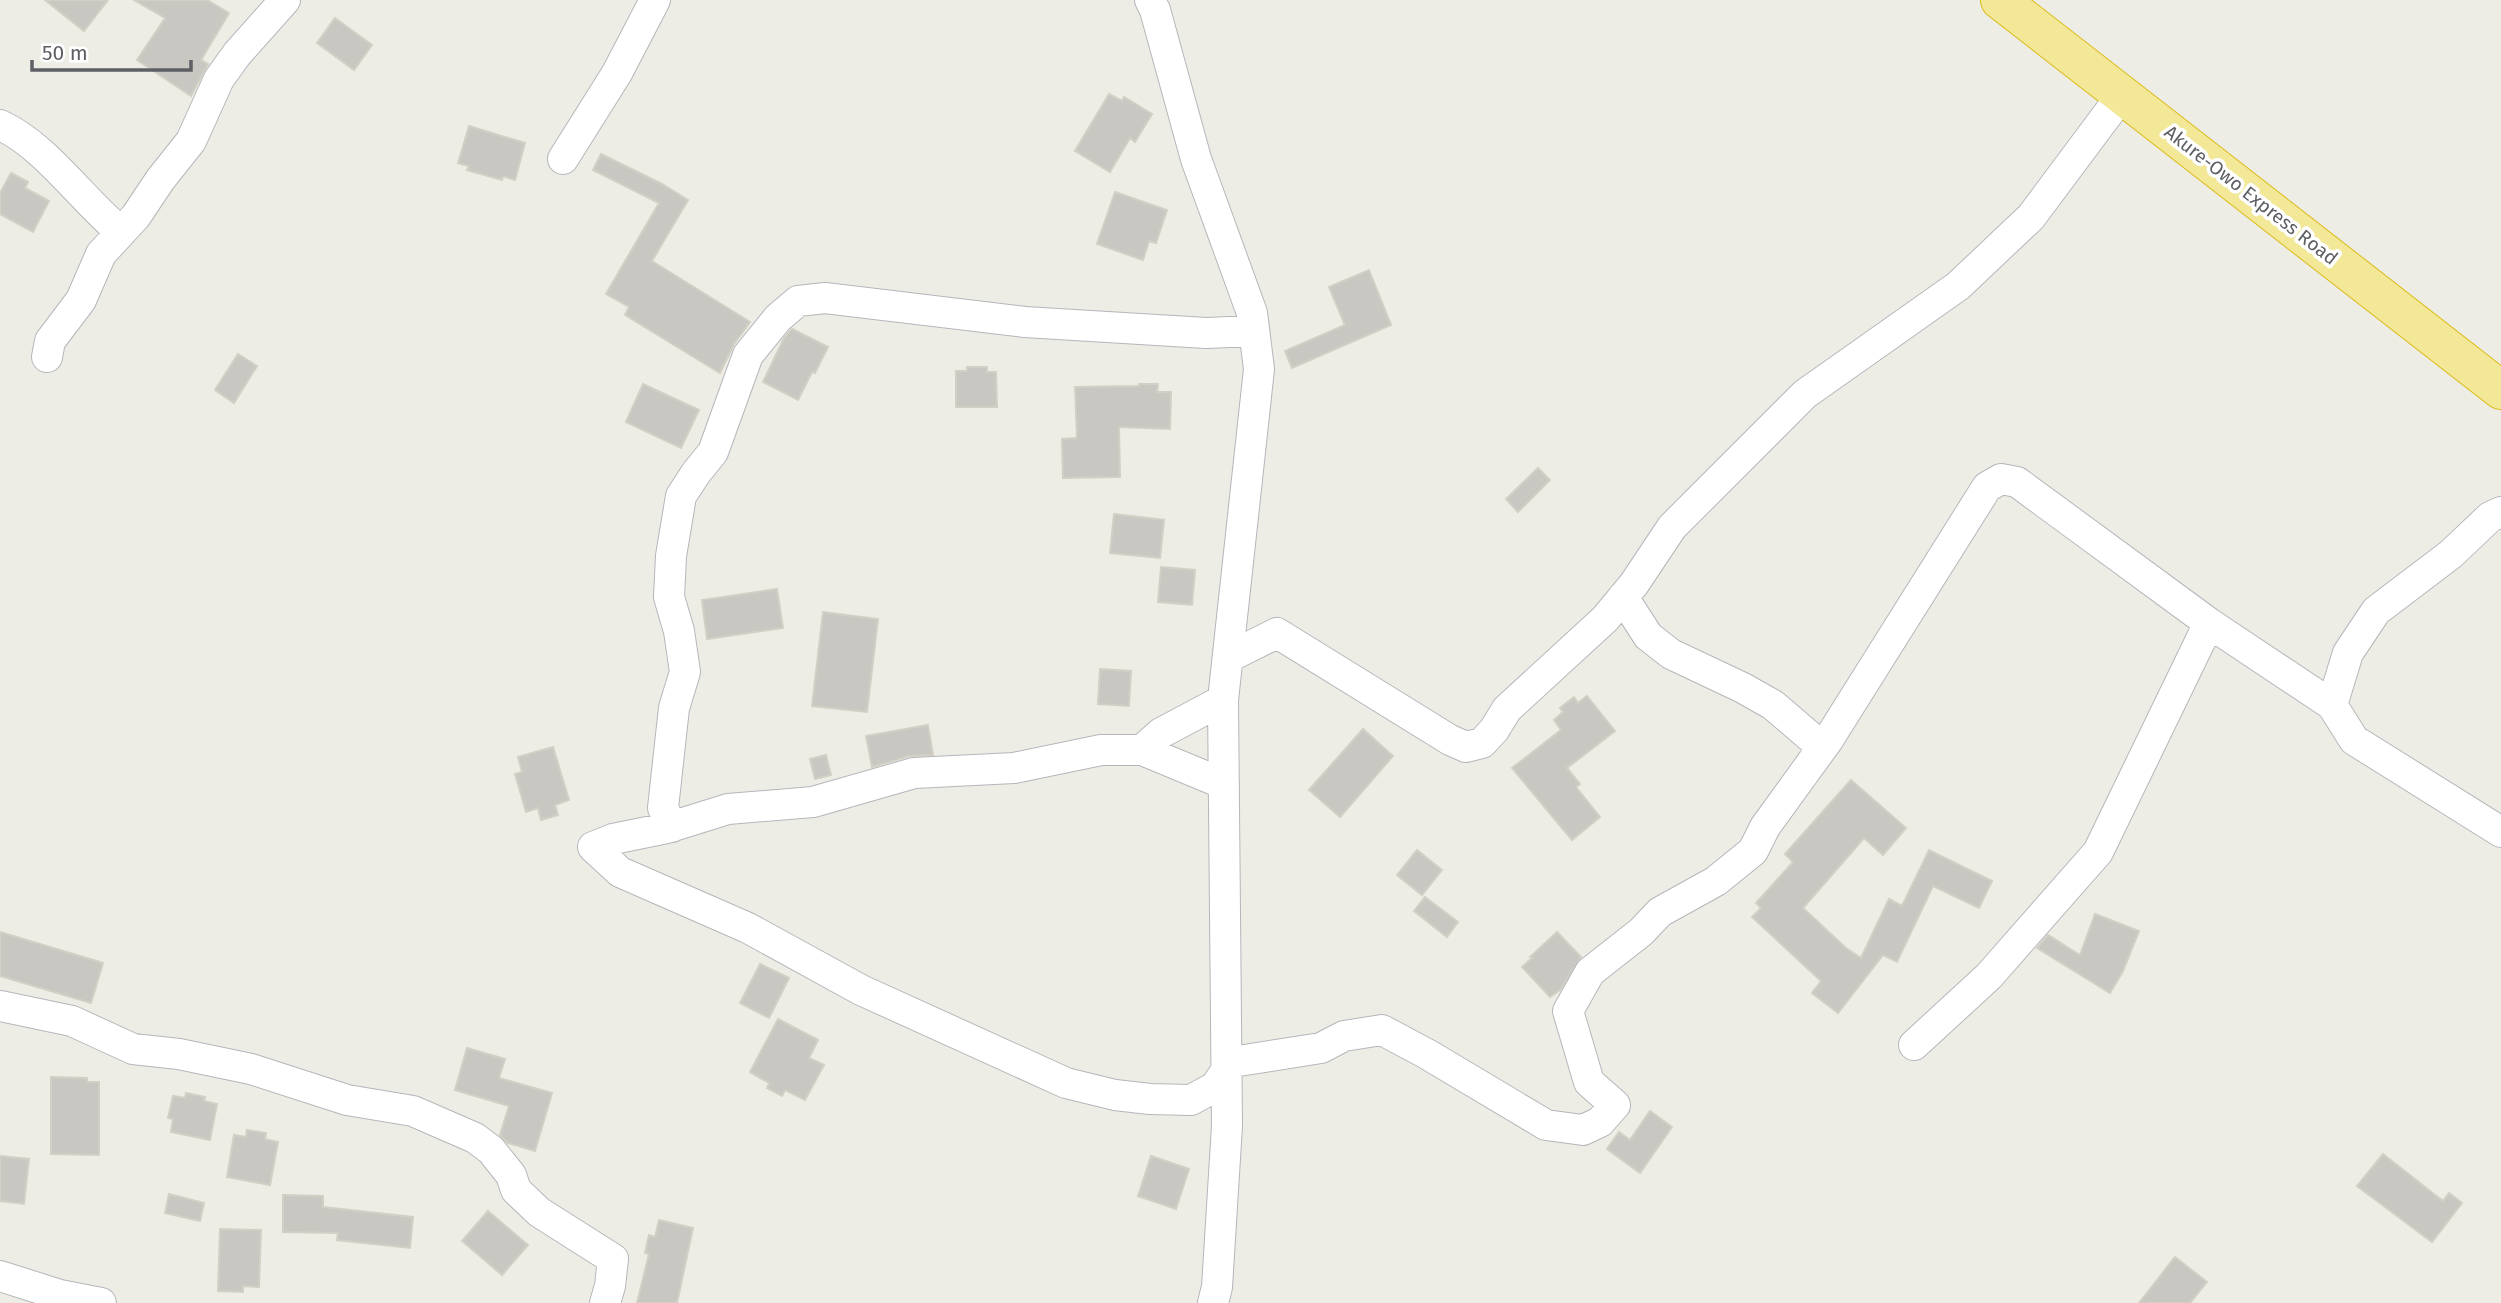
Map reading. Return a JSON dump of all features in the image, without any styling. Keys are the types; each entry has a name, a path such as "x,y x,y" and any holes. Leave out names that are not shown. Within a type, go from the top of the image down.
{"highway":[{"name":"Akure-Owo Express Road","path":"2000,0 2501,390"}],"street":[{"path":"47,357 50,341 81,300 102,254 136,216 160,180 191,142 219,79 231,62 285,0"},
{"path":"563,159 617,73 655,0"},
{"path":"1150,0 1196,159 1252,313 1259,369 1223,700 1227,1126 1217,1287 1213,1303"},
{"path":"1234,598 1277,632 1450,740 1466,747 1482,743 1507,709 1605,619 1672,527 1805,394 1958,286 2031,217 2122,95"},
{"path":"0,125 17,133 77,189 99,214 121,232"},
{"path":"672,827 663,808 674,708 685,672 679,631 668,597 671,556 681,496 713,452 748,355 778,318 798,301 825,298 1025,322 1206,333 1254,331"},
{"path":"1224,784 1142,750 1101,750 1014,768 914,774 813,802 728,809 672,827 613,839 593,847 620,872 748,928 861,989 1066,1083 1115,1095 1191,1100 1215,1087 1233,1062 1321,1048 1344,1036 1382,1030 1546,1125 1583,1130 1600,1122 1615,1105 1589,1082 1568,1011 1590,972 1641,932 1660,912 1716,881 1753,850 1765,827 1822,747 1987,487 2001,480 2017,482 2209,624 2332,705 2354,740 2501,832"},
{"path":"2332,705 2348,653 2376,611 2451,555 2490,517 2501,512"},
{"path":"1623,597 1648,636 1671,654 1773,705 1822,747"},
{"path":"1914,1045 1989,976 2098,852 2209,624"},
{"path":"1229,657 1277,632"},
{"path":"1142,750 1161,733 1223,700"},
{"path":"0,1006 72,1021 133,1049 180,1054 251,1069 348,1100 413,1111 475,1138 491,1150 511,1175 516,1190 539,1212 612,1259 610,1286 605,1303"},
{"path":"0,1276 60,1295 101,1303"}],"building":[{"path":"45,0 108,0 84,31"},
{"path":"134,0 207,0 229,13 201,60 208,64 191,96 137,60 165,18"},
{"path":"335,18 372,45 354,70 317,43"},
{"path":"1109,94 1122,101 1124,97 1152,114 1135,142 1130,138 1110,172 1075,151"},
{"path":"469,126 525,143 515,180 503,176 502,180 467,170 469,166 458,163"},
{"path":"601,154 688,200 652,261 750,322 734,344 720,373 625,315 629,307 606,294 659,203 593,170"},
{"path":"11,173 28,182 25,188 49,201 33,232 0,214 0,193"},
{"path":"1115,192 1167,210 1156,243 1149,241 1143,260 1097,244"},
{"path":"1369,270 1391,325 1292,368 1285,351 1345,325 1329,287"},
{"path":"792,329 828,347 798,400 763,382 784,338"},
{"path":"238,354 257,366 234,403 215,390"},
{"path":"967,367 987,367 987,372 996,372 997,407 956,407 956,371 967,371"},
{"path":"643,384 699,410 681,448 626,422"},
{"path":"1158,384 1157,392 1171,392 1170,429 1119,427 1120,477 1063,478 1062,439 1077,438 1075,387"},
{"path":"1538,468 1550,480 1518,512 1506,499"},
{"path":"1114,514 1164,520 1160,558 1110,553"},
{"path":"1161,567 1195,570 1192,605 1158,602"},
{"path":"777,589 783,628 707,639 702,600"},
{"path":"823,612 878,619 867,712 812,706"},
{"path":"1100,669 1131,671 1129,706 1098,704"},
{"path":"1587,696 1615,731 1567,768 1580,784 1576,787 1600,817 1572,840 1512,768 1561,730 1554,720 1563,712 1560,708 1574,697 1578,703"},
{"path":"928,725 933,755 909,756 872,767 866,736"},
{"path":"1363,729 1393,756 1340,817 1309,790"},
{"path":"553,747 569,800 555,805 558,815 541,820 538,808 526,812 515,774 522,772 518,757"},
{"path":"826,755 831,775 815,779 810,759"},
{"path":"1851,780 1906,828 1883,855 1864,838 1803,908 1846,948 1861,958 1889,899 1902,906 1929,850 1992,881 1979,908 1933,886 1897,962 1883,955 1838,1013 1812,993 1821,981 1752,917 1761,908 1756,903 1793,862 1785,854"},
{"path":"1417,850 1442,870 1422,895 1397,875"},
{"path":"1425,897 1458,922 1447,937 1414,911"},
{"path":"2095,914 2139,931 2123,971 2110,993 2037,948 2048,935 2080,955"},
{"path":"0,932 103,963 91,1003 0,976"},
{"path":"1557,932 1581,957 1560,990 1550,997 1522,967"},
{"path":"760,964 789,978 769,1018 740,1003"},
{"path":"778,1019 818,1040 809,1058 824,1065 805,1100 785,1090 782,1096 767,1088 769,1083 750,1072"},
{"path":"467,1048 505,1059 499,1078 552,1093 535,1151 508,1143 500,1135 509,1106 455,1090"},
{"path":"51,1077 87,1078 87,1082 99,1082 99,1155 51,1154"},
{"path":"186,1093 205,1097 204,1101 217,1104 210,1140 171,1132 173,1119 168,1118 173,1096 185,1098"},
{"path":"1650,1111 1672,1127 1640,1173 1607,1149 1619,1132 1630,1140"},
{"path":"247,1130 266,1133 265,1139 278,1142 270,1185 227,1177 234,1135 246,1137"},
{"path":"2383,1154 2443,1201 2449,1193 2462,1203 2432,1242 2357,1186"},
{"path":"0,1156 29,1159 24,1204 0,1201"},
{"path":"1151,1156 1189,1169 1176,1209 1138,1196"},
{"path":"169,1194 204,1203 200,1221 165,1213"},
{"path":"283,1195 323,1196 323,1207 413,1217 410,1248 337,1240 338,1233 283,1232"},
{"path":"488,1211 528,1245 502,1275 462,1241"},
{"path":"659,1220 693,1228 677,1303 637,1303 649,1254 645,1253 649,1235 655,1237"},
{"path":"220,1229 261,1230 259,1287 243,1286 243,1292 218,1291"},
{"path":"2175,1257 2207,1282 2190,1303 2139,1303"}]}
